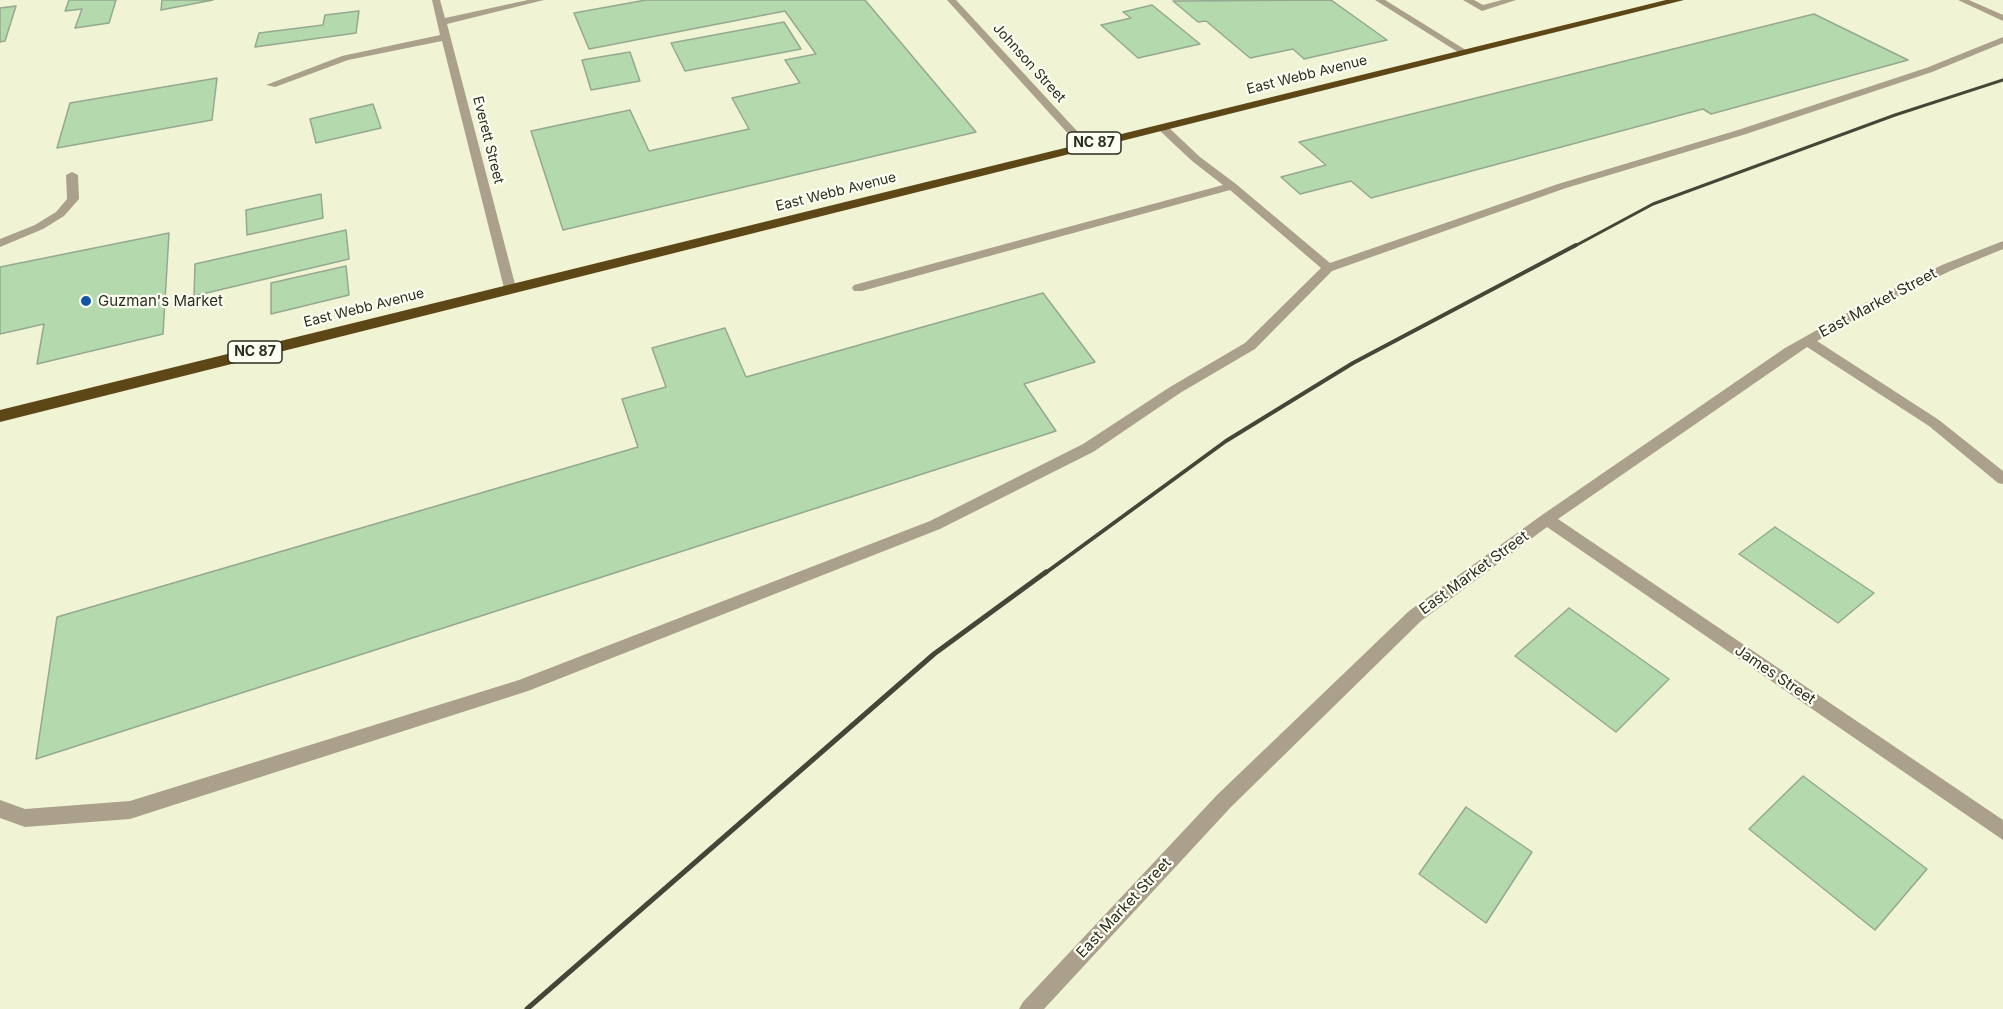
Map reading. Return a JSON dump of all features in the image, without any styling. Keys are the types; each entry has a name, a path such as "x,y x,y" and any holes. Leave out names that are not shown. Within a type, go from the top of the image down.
{"highway":[{"name":"East Webb Avenue","path":"0,416 1677,0"}],"street":[{"name":"Everett Street","path":"436,0 510,288"},
{"path":"442,22 540,0"},
{"name":"Johnson Street","path":"951,0 1085,146"},
{"path":"1379,0 1464,52"},
{"path":"1467,0 1482,8 1512,0"},
{"path":"1962,0 2003,18"},
{"path":"270,85 345,58 446,37"},
{"path":"0,809 25,818 130,810 522,686 935,525 1088,448 1175,390 1250,346 1328,268 1562,186 1742,132 1918,74 2003,40"},
{"path":"1162,127 1196,159 1232,186 1328,268"},
{"path":"0,243 39,227 60,213 73,200 72,175"},
{"path":"858,288 1232,186"},
{"name":"East Market Street","path":"1030,1009 1224,801 1415,616 1547,519 1808,340 1869,306 1946,268 2003,245"},
{"path":"1808,340 1934,423 2003,478"},
{"name":"James Street","path":"1547,519 2003,831"}],"building":[{"path":"69,0 116,0 109,23 75,28 82,9 65,11"},
{"path":"162,0 213,0 161,10"},
{"path":"646,0 865,0 976,132 563,230 531,131 630,110 649,151 749,129 732,98 800,83 785,60 816,54 785,11 589,49 574,13"},
{"path":"1331,0 1387,40 1304,59 1293,49 1250,58 1206,21 1198,22 1173,1"},
{"path":"1152,5 1200,44 1138,58 1101,25 1131,18 1123,12"},
{"path":"16,6 5,41 0,42 0,8"},
{"path":"359,11 356,33 255,47 259,33 323,25 325,15"},
{"path":"1814,14 1908,60 1711,114 1703,109 1371,198 1351,181 1300,194 1281,177 1326,165 1299,142"},
{"path":"784,22 801,49 685,71 671,43"},
{"path":"630,52 640,81 591,90 582,60"},
{"path":"217,78 212,120 57,148 70,103"},
{"path":"373,104 381,128 316,143 310,119"},
{"path":"321,194 323,218 247,235 246,210"},
{"path":"346,230 349,259 194,296 195,264"},
{"path":"169,233 163,334 37,364 44,324 0,334 0,267"},
{"path":"346,266 349,295 271,314 271,283"},
{"path":"1043,293 1095,362 1024,384 1056,431 36,759 57,617 638,447 622,399 666,387 652,348 725,328 746,377"},
{"path":"1775,527 1874,593 1838,623 1739,554"},
{"path":"1569,608 1669,679 1616,732 1515,656"},
{"path":"1803,776 1927,869 1875,930 1749,829"},
{"path":"1466,807 1532,852 1486,923 1419,874"}],"railway":[{"path":"1573,247 1653,204 1895,115 2003,80"},
{"path":"1044,574 1226,441 1353,363 1576,245"},
{"path":"527,1009 934,654 1046,572"}],"place":[{"name":"Guzman's Market","path":"86,301"}]}
